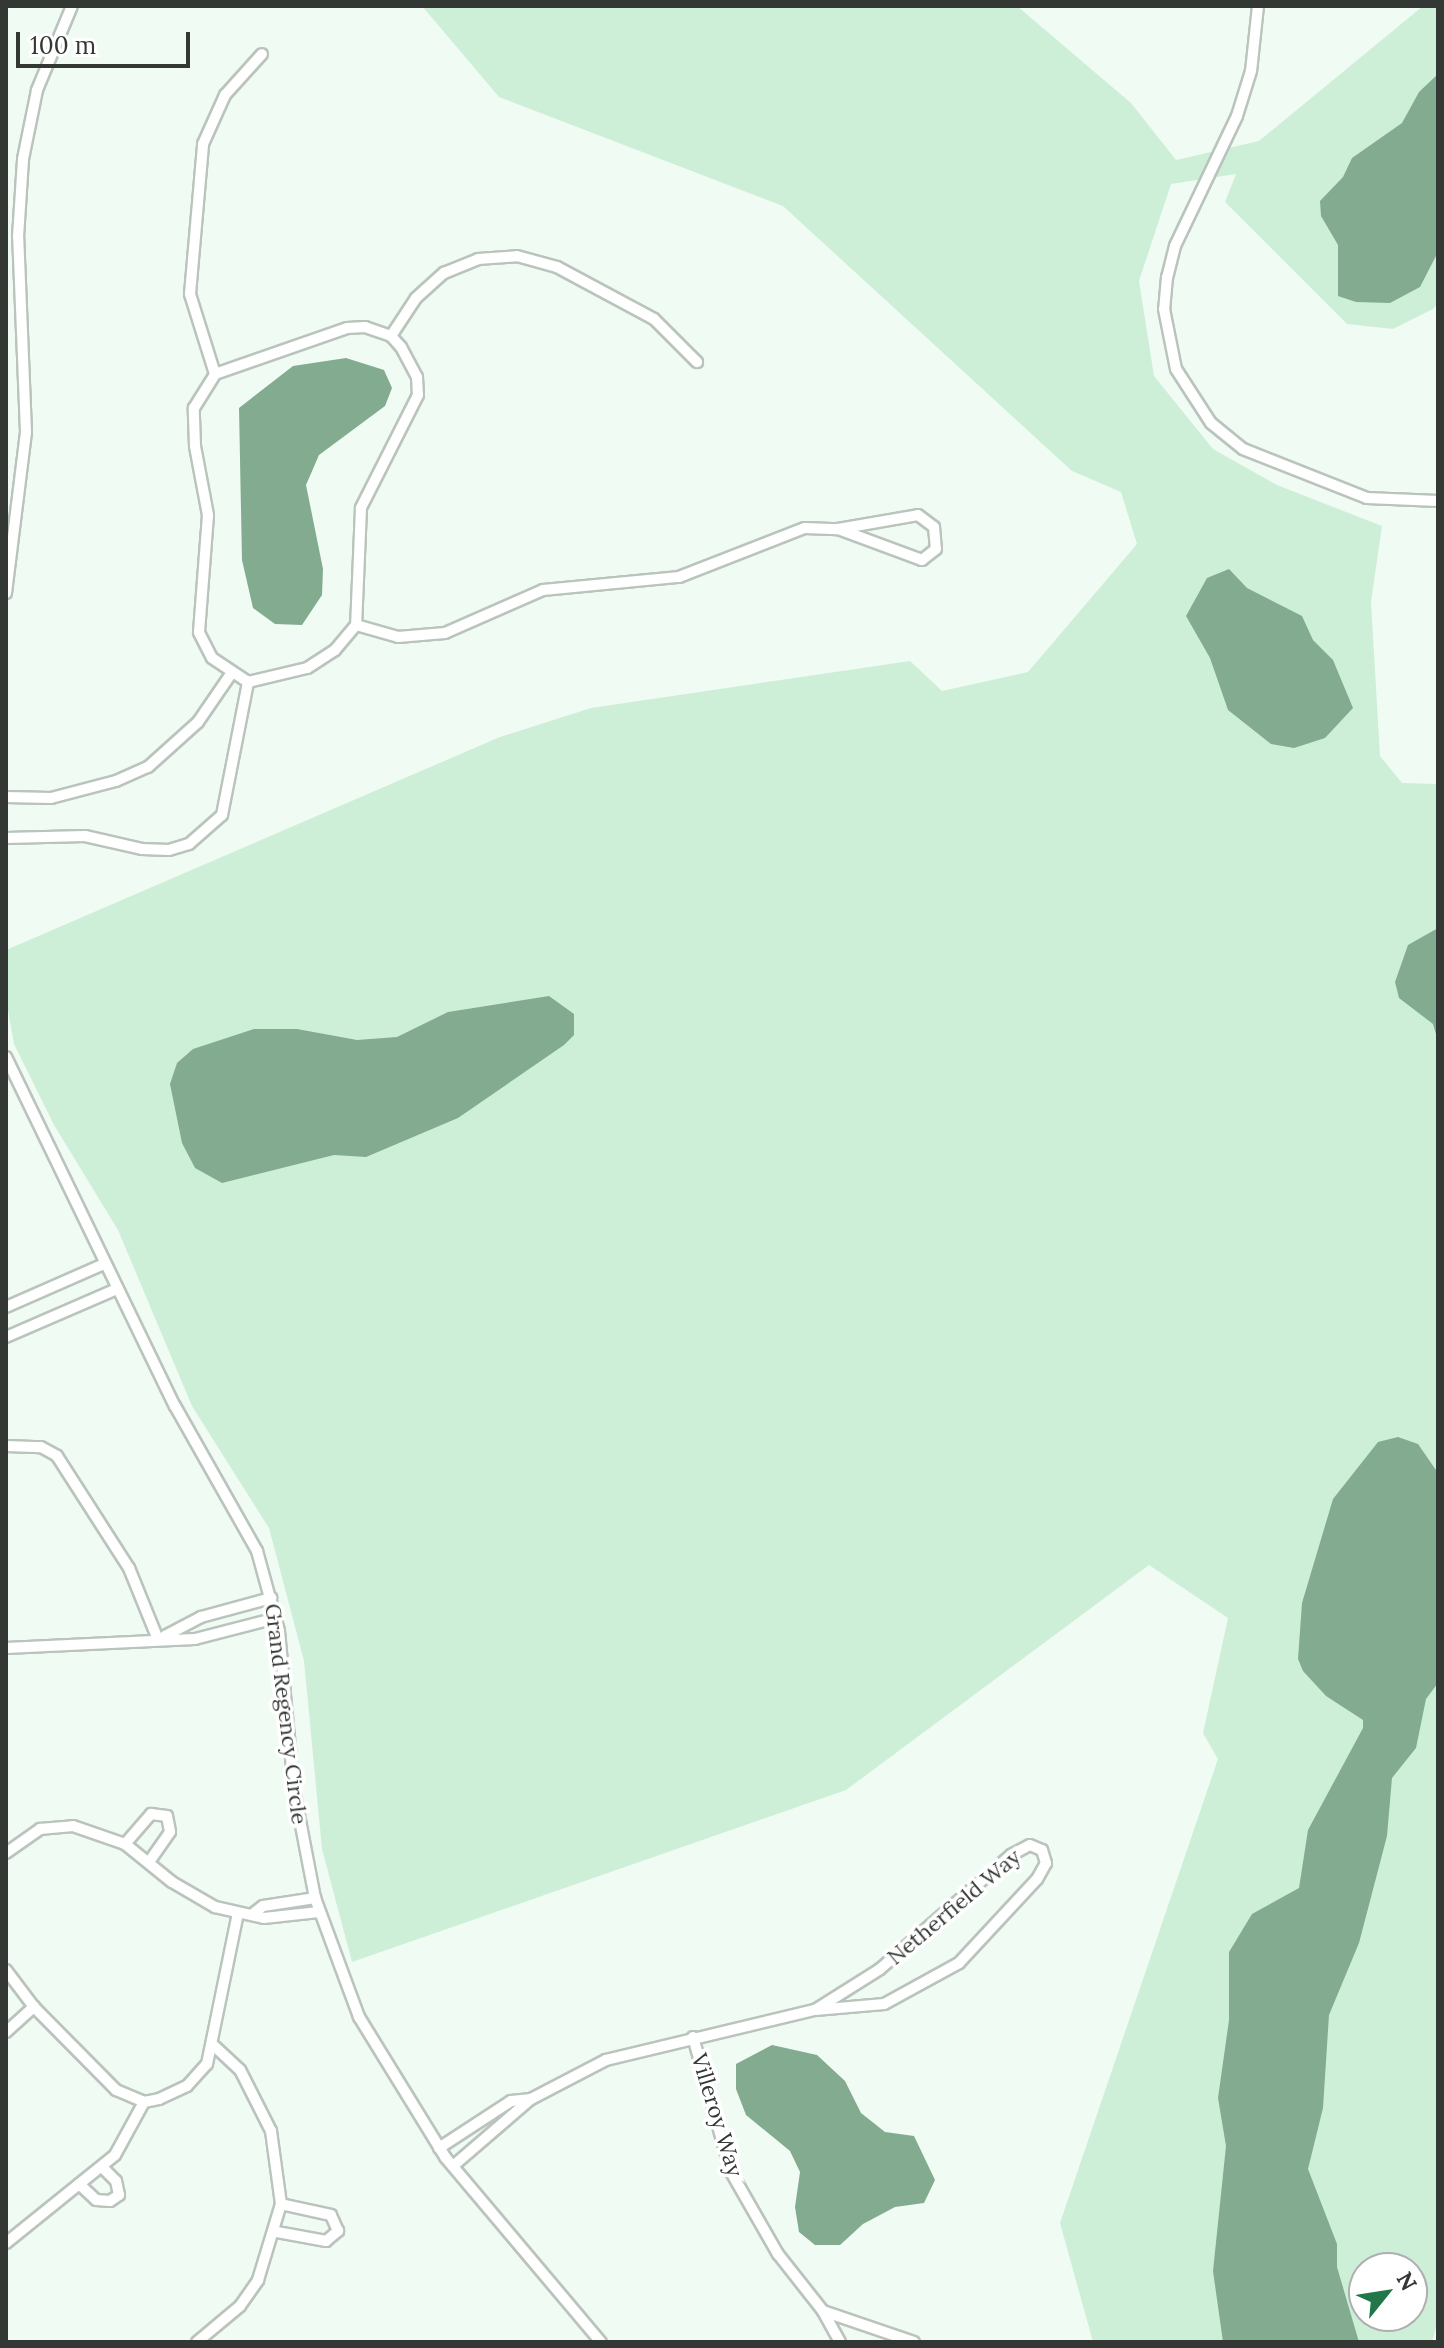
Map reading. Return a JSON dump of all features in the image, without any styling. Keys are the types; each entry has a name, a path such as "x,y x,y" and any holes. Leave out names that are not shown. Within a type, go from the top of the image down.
{"street":[{"path":"6,593 26,432 18,237 23,159 37,90 72,6"},
{"path":"1258,6 1251,71 1237,116 1175,246 1167,277 1164,309 1176,369 1211,423 1243,449 1367,498 1438,501"},
{"path":"215,374 190,294 203,144 225,95 262,54"},
{"path":"391,336 416,298 444,273 478,259 517,256 557,267 654,319 697,362"},
{"path":"365,327 391,336 411,359 418,395 361,508 356,625 335,650 307,668 248,682 231,674 203,646 197,618 208,515 192,426 194,408 215,374 347,328 365,327"},
{"path":"356,625 398,637 429,636 558,585 679,577 805,528 838,529 918,515 934,527 936,549 922,560 838,529"},
{"path":"6,797 51,798 116,781 148,767 198,722 231,674"},
{"path":"6,838 85,836 169,850 189,844 222,815 248,682"},
{"name":"Grand Regency Circle","path":"7,1065 175,1406 242,1519 276,1618 294,1789 315,1898 375,2050 439,2148 601,2342"},
{"path":"6,1307 104,1264"},
{"path":"6,1337 117,1289"},
{"path":"6,1446 41,1447 57,1456 129,1568 161,1637"},
{"path":"161,1637 201,1617 271,1598"},
{"path":"6,1648 161,1637 195,1639 276,1618"},
{"path":"125,1844 151,1814 167,1816 170,1832 149,1862"},
{"path":"6,1853 25,1836 58,1826 125,1844 197,1899 238,1913 281,1918 319,1912"},
{"name":"Netherfield Way","path":"453,2166 531,2099 606,2060 815,2010 884,2004 959,1963 1037,1879 1046,1863 1042,1850 1030,1845 1011,1855 890,1961 815,2010"},
{"path":"254,1913 263,1906 315,1898"},
{"path":"6,1970 34,2007 116,2090 144,2102 187,2086 207,2064 214,2046 238,1913"},
{"path":"6,2032 34,2007"},
{"name":"Villeroy Way","path":"693,2037 731,2172 778,2254 823,2311 840,2342"},
{"path":"197,2342 250,2294 277,2232 281,2204 280,2168 266,2120 240,2070 214,2046"},
{"name":"Netherfield Way","path":"439,2148 511,2101 531,2099"},
{"path":"6,2243 102,2167 127,2139 144,2102"},
{"path":"79,2184 96,2200 110,2201 119,2195 116,2181 102,2167"},
{"path":"277,2232 326,2241 338,2231 331,2215 281,2204"},
{"path":"823,2311 914,2342"}],"shaded area":[{"path":"422,6 1017,6 1131,103 1176,160 1259,141 1423,6 1438,6 1438,303 1433,309 1393,329 1347,324 1225,202 1236,174 1171,184 1139,281 1154,376 1213,449 1277,485 1382,526 1371,602 1380,756 1402,783 1438,784 1438,2320 1432,2342 1093,2342 1060,2223 1218,1759 1203,1733 1228,1618 1149,1565 846,1790 352,1962 322,1849 304,1661 269,1528 192,1406 118,1230 54,1125 14,1044 6,999 6,950 500,737 591,708 910,661 942,691 1028,672 1137,544 1121,492 1072,471 783,206 499,97"},
{"path":"1438,74 1438,252 1420,287 1390,303 1356,302 1338,296 1338,245 1321,216 1320,201 1343,177 1352,158 1402,123 1419,92"},
{"path":"346,358 384,370 392,388 385,406 319,455 306,485 323,569 322,595 302,625 275,624 253,608 242,560 239,408 293,366"},
{"path":"1229,569 1247,588 1302,616 1313,640 1333,660 1353,708 1325,738 1294,748 1271,744 1228,710 1210,658 1186,616 1207,578"},
{"path":"1438,928 1438,1041 1433,1024 1399,998 1395,982 1408,945"},
{"path":"549,996 574,1014 574,1035 564,1045 458,1118 366,1157 334,1155 222,1183 195,1168 182,1143 170,1084 177,1063 193,1049 254,1029 297,1029 357,1040 397,1037 448,1012"},
{"path":"1398,1437 1418,1444 1438,1473 1438,1683 1426,1699 1416,1748 1392,1778 1387,1836 1359,1943 1329,2015 1323,2108 1308,2169 1337,2244 1337,2267 1348,2304 1348,2332 1356,2332 1359,2342 1223,2342 1213,2271 1226,2146 1218,2098 1229,2020 1229,1952 1252,1914 1299,1888 1308,1830 1363,1728 1363,1720 1326,1696 1303,1671 1298,1659 1302,1603 1333,1499 1378,1442"},
{"path":"772,2045 817,2055 845,2081 861,2113 885,2132 914,2136 935,2180 924,2203 895,2207 863,2224 840,2245 815,2245 799,2232 795,2207 800,2172 790,2151 746,2115 736,2089 736,2064"}]}
